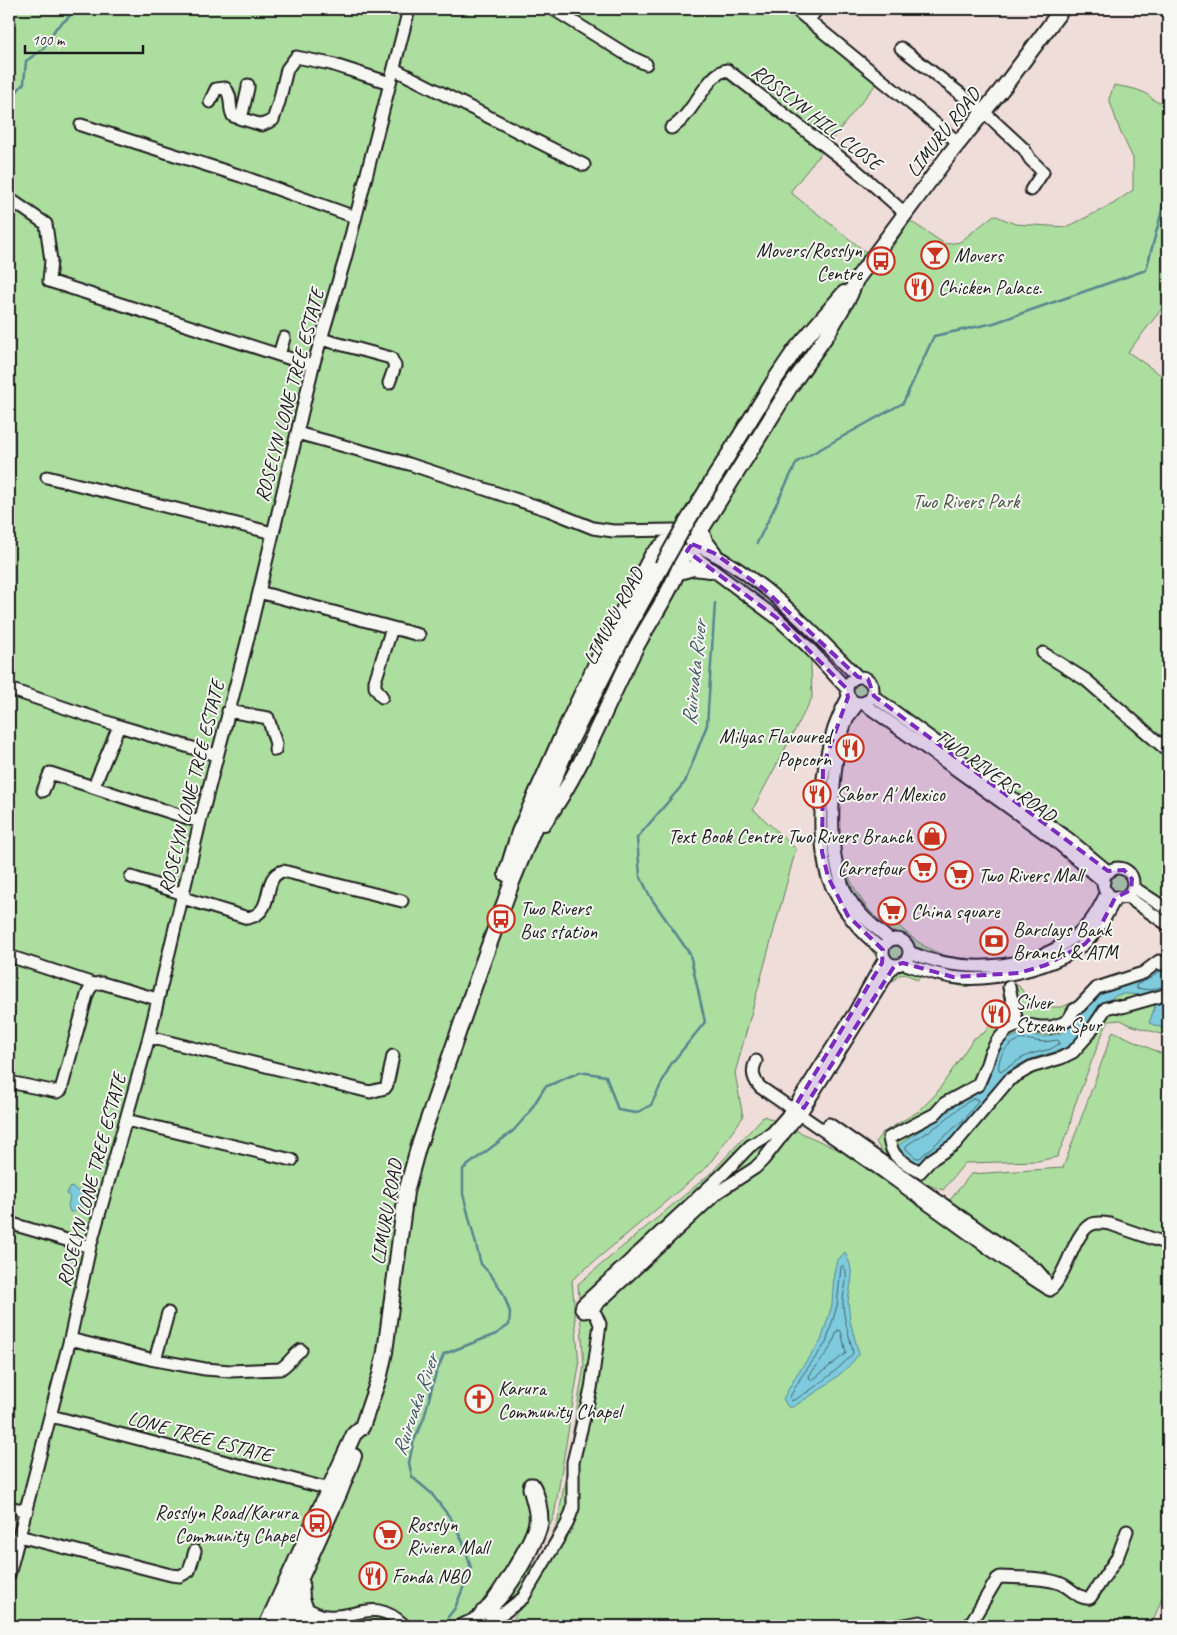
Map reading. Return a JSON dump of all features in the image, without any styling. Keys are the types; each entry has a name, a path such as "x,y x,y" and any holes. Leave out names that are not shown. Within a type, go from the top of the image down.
{"main road":[{"name":"LIMURU ROAD","path":"500,917 544,823 572,754 634,631 763,412 906,214 1062,9"},
{"name":"LIMURU ROAD","path":"266,1626 300,1580 354,1434 362,1426 375,1394 385,1352 406,1192 418,1148 476,980 526,847 567,748 624,633 670,569 749,420 795,350 851,283 855,283"},
{"name":"LIMURU ROAD","path":"476,980 478,964 519,832 604,646 652,555 666,542 668,535 688,538"},
{"path":"666,542 672,552 680,554 688,538 705,541 714,553"},
{"path":"670,569 693,568 715,572"},
{"name":"LIMURU ROAD","path":"280,1626 283,1603 334,1491"},
{"path":"280,1626 305,1613 300,1580"}],"street":[{"name":"ROSELYN LONE TREE ESTATE","path":"9,1575 51,1416 90,1247 149,1038 216,755 259,592 313,366 345,259 409,9"},
{"path":"553,9 627,55 646,64"},
{"path":"795,9 959,144"},
{"path":"809,20 817,9"},
{"path":"901,48 984,112 1024,149 1030,159 1043,172 1032,190"},
{"path":"210,102 216,89 225,88 229,95 232,115 262,125 273,120 287,69 296,56 331,64 390,83"},
{"path":"394,69 584,165"},
{"name":"ROSSLYN HILL CLOSE","path":"671,128 679,125 691,111 694,102 715,77 722,70 727,70 855,168 906,214"},
{"path":"241,119 248,85"},
{"path":"81,125 241,176 356,217"},
{"path":"9,203 14,202 46,224 51,261 49,280 313,366"},
{"path":"279,355 284,338"},
{"path":"321,339 391,358 395,366 389,384"},
{"path":"297,433 409,464 548,510 581,525 612,531 688,538 715,572 777,618 808,647 854,703 861,703"},
{"path":"48,477 273,533"},
{"path":"714,553 788,609 858,677"},
{"path":"715,572 727,562"},
{"path":"259,592 419,636"},
{"path":"382,697 375,687 375,681 392,628"},
{"path":"1043,653 1086,680 1168,751"},
{"path":"890,940 858,910 846,893 835,856 833,798 840,745 849,717 861,703 872,695 872,686 869,681 866,678 858,677 850,681 823,766 822,852 828,877 848,916 891,964 899,964 953,977 981,977 1019,973 1046,965 1085,944 1099,929 1116,888"},
{"path":"9,689 119,726 216,755"},
{"name":"TWO RIVERS ROAD","path":"872,695 1069,838 1116,888 1168,910"},
{"name":"TWO RIVERS ROAD","path":"861,703 1053,839 1116,888 1168,925"},
{"path":"228,711 268,718 276,744 275,750"},
{"path":"94,786 119,726"},
{"path":"920,744 926,734"},
{"path":"42,791 50,773 200,822"},
{"path":"131,877 248,918 259,914 266,903 273,878 284,871 402,901"},
{"path":"909,952 925,959 950,964 979,966 1016,962 1046,953 1076,936 1089,923 1116,888"},
{"path":"884,954 854,1013 798,1109 772,1133 750,1146 741,1154 725,1172 581,1306 584,1312 591,1310 718,1192 764,1160 798,1109 891,969 906,960 909,952 906,944 899,939 890,940 884,946 884,954"},
{"path":"9,956 94,984 102,984 157,999"},
{"path":"1161,964 1158,961 1143,973 1097,988 1063,1023 1051,1027 1018,1026 1006,1030 990,1054 978,1085 945,1103 935,1114 889,1138 891,1150 899,1160 920,1172 931,1160 956,1144 1009,1080 1031,1067 1061,1058 1073,1052 1088,1035 1106,1008 1114,1006 1122,1008 1139,1001 1168,994"},
{"path":"9,1082 57,1092 61,1090 87,995 90,987 94,984"},
{"path":"1009,987 1018,1026"},
{"path":"149,1038 370,1092 382,1089 387,1085 393,1056"},
{"path":"798,1109 870,1153 1037,1270 1044,1278 1050,1290 1053,1288 1081,1236 1090,1225 1110,1224 1168,1244"},
{"path":"126,1120 292,1160"},
{"path":"9,1223 90,1247"},
{"path":"482,1611 493,1616 504,1612 523,1598 567,1524 573,1508 573,1462 591,1389 600,1324 596,1315 591,1310"},
{"path":"155,1360 168,1313"},
{"path":"70,1339 155,1360 222,1370 272,1370 285,1366 300,1350"},
{"name":"LONE TREE ESTATE","path":"51,1416 334,1491"},
{"path":"459,1626 476,1618 502,1586 532,1534 535,1521 529,1486 534,1484 539,1500 542,1522 535,1543 510,1586 496,1603 482,1611"},
{"path":"9,1507 27,1511"},
{"path":"969,1626 997,1579 1000,1578 1053,1581 1066,1586 1082,1598 1090,1598 1117,1558 1127,1531"},
{"path":"19,1536 180,1576 189,1570 195,1551"},
{"path":"283,1603 305,1613 318,1624 370,1616 376,1612 388,1614 405,1626"},
{"path":"899,1626 920,1622 932,1626"}],"highlighted area":[{"path":"692,544 714,553 764,589 858,677 868,679 874,696 1108,871 1124,870 1132,879 1131,890 1115,898 1099,929 1085,944 1046,965 1019,973 953,977 903,963 895,965 804,1108 797,1103 882,963 883,950 848,916 828,877 822,852 823,766 848,697 846,688 777,618 687,551"}],"green space":[{"name":"Two Rivers Park","path":"9,9 787,9 876,84 790,192 881,264 910,221 945,244 960,242 994,215 1015,224 1067,227 1113,204 1133,190 1133,158 1120,131 1109,99 1114,85 1140,91 1159,102 1168,100 1168,301 1128,352 1168,380 1168,905 1131,882 1125,893 1112,894 1107,886 1108,877 871,685 870,693 866,700 859,702 851,699 849,685 854,679 810,632 812,698 753,809 796,849 735,1073 743,1117 707,1167 572,1280 579,1366 554,1516 508,1621 493,1626 9,1626"},
{"path":"842,861 856,891 879,920 888,925 898,925 921,944 938,953 957,958 967,958 973,985 965,987 922,976 917,980 905,974 899,976 894,981 867,944 848,923 821,869"},
{"path":"1164,942 1168,944 1168,1036 1130,1025 1121,1020 1109,1021 1074,1107 1069,1129 1057,1157 1038,1161 965,1163 943,1190 914,1178 895,1166 887,1158 876,1141 882,1133 919,1111 936,1094 973,1039 985,1032 1004,1001 1002,988 1018,985 1027,997 1043,1007 1062,1007 1078,1000 1097,983 1117,980 1156,961 1161,955"},
{"path":"1113,1031 1168,1057 1168,1583 1151,1626 504,1626 512,1623 558,1521 584,1366 578,1284 711,1173 764,1116 950,1200 971,1174 1063,1168"}],"water":[{"path":"1168,950 1168,989 1145,995 1122,994 1108,1000 1097,1011 1080,1036 1069,1046 1024,1062 1005,1075 958,1133 919,1166 900,1149 898,1146 900,1144 949,1111 961,1100 985,1089 999,1049 1008,1039 1018,1035 1044,1037 1061,1033 1074,1023 1095,993 1163,962"},
{"path":"1160,1000 1168,1001 1168,1030 1149,1023 1156,1003"},
{"path":"71,1187 78,1191 81,1190 85,1194 80,1202 80,1208 74,1212 70,1212 68,1206 70,1197 66,1194"},
{"path":"845,1252 850,1264 852,1277 848,1301 850,1321 859,1354 853,1362 829,1383 793,1407 788,1407 783,1399 797,1374 821,1341 832,1305 834,1272 837,1261"}],"waterway":[{"path":"9,101 24,83 26,61 43,49 56,28 68,18 74,9"},
{"name":"Ruiruaka River","path":"757,543 797,462 903,403 934,336 994,323 1146,270 1168,188"},
{"name":"Ruiruaka River","path":"448,1617 455,1608 471,1568 463,1542 452,1520 431,1493 412,1477 409,1463 413,1443 424,1418 435,1376 444,1354 496,1334 509,1325 510,1312 503,1293 481,1264 463,1194 463,1169 513,1131 528,1114 545,1087 580,1072 606,1076 618,1110 636,1113 651,1105 671,1064 705,1022 690,954 651,898 640,876 637,838 685,782 707,725 715,603"}],"place":[{"name":"Movers","path":"935,255"},
{"name":"Movers/Rosslyn Centre","path":"881,261"},
{"name":"Chicken Palace.","path":"919,287"},
{"name":"Milyas Flavoured Popcorn","path":"850,748"},
{"name":"Sabor A' Mexico","path":"817,794"},
{"name":"Text Book Centre Two Rivers Branch","path":"932,836"},
{"name":"Carrefour","path":"923,868"},
{"name":"Two Rivers Mall","path":"959,875"},
{"name":"China square","path":"892,911"},
{"name":"Two Rivers Bus station","path":"501,919"},
{"name":"Barclays Bank Branch & ATM","path":"994,941"},
{"name":"Silver Stream Spur","path":"996,1014"},
{"name":"Karura Community Chapel","path":"479,1399"},
{"name":"Rosslyn Road/Karura Community Chapel","path":"317,1523"},
{"name":"Rosslyn Riviera Mall","path":"388,1535"},
{"name":"Fonda NBO","path":"373,1576"}]}
